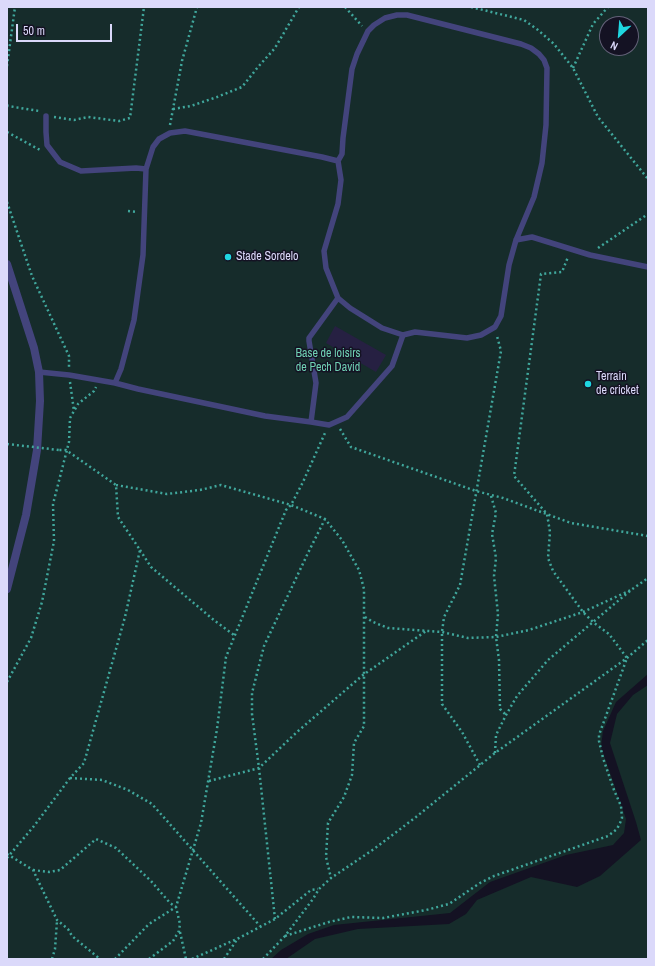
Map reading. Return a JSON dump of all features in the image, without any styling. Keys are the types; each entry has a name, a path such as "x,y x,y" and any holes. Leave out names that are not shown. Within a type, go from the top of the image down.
{"street":[{"path":"7,264 34,348 39,372 40,401 37,450 26,515 7,589"}],"lane":[{"path":"397,15 407,15 521,44 531,48 544,60 547,68 547,75 546,125 542,163 534,197 516,240 501,316 495,327 481,335 467,338 415,332 403,335 382,328 350,308 338,298 326,268 324,251 338,204 341,180 338,161 342,154 352,69 357,54 368,31 385,18 397,15"},
{"path":"46,116 47,145 60,162 81,171 136,168 146,169"},
{"path":"115,383 121,368 134,320 143,255 146,169 153,147 160,139 170,133 185,131 338,161"},
{"path":"516,240 532,237 590,255 648,267"},
{"path":"311,422 316,383 309,341 338,298"},
{"path":"39,372 69,375 115,383 265,416 328,425 347,417 392,366 403,335"}],"path":[{"path":"7,66 15,7"},
{"path":"7,105 42,112 46,116 74,120 88,117 119,121 130,118 144,7"},
{"path":"170,133 169,126 182,60 197,7"},
{"path":"173,109 197,104 242,86 275,48 299,7"},
{"path":"345,7 368,31"},
{"path":"471,7 524,20 554,44 573,68 598,117 648,179"},
{"path":"573,68 593,24 608,7"},
{"path":"7,132 42,151"},
{"path":"7,202 32,276 69,356 69,375 74,411"},
{"path":"590,255 594,250 648,214"},
{"path":"571,249 562,272 541,274 514,476 547,514 550,532 548,558 553,571 583,612 609,634 627,658"},
{"path":"480,765 462,732 442,704 442,632 444,617 460,585 501,351 495,327"},
{"path":"7,682 31,638 42,602 54,541 53,504 69,442 70,418 78,404 94,391 98,380"},
{"path":"186,959 179,932 180,924 176,908 201,823 217,729 226,657 286,510 291,505 303,482 328,425 341,429 351,447 476,491 571,523 648,536"},
{"path":"7,444 66,450 116,485 167,494 200,490 221,485 291,505 325,519 342,540 359,570 364,589 364,726 354,743 352,775 344,797 328,823 326,857 331,878"},
{"path":"116,485 118,517 151,567 215,621 234,635"},
{"path":"491,495 496,513 492,534 496,558 494,576 498,614 496,637 499,660 500,709 506,715"},
{"path":"275,919 252,714 252,693 264,646 325,519"},
{"path":"140,550 125,616 84,763 70,778 34,826 8,856 33,870 49,872 60,870 96,839 116,848 151,881 176,908"},
{"path":"495,753 496,735 506,715 517,696 548,660 630,590 648,578"},
{"path":"365,616 373,622 388,628 442,632 468,638 496,637 529,630 583,612 630,590"},
{"path":"208,781 259,768 297,732 363,675 426,631"},
{"path":"263,959 285,936 319,889 331,878 374,849 495,753 627,658 648,640"},
{"path":"285,936 329,922 351,918 383,918 449,904 480,883 494,876 608,836 620,823 622,812 603,758 599,735 627,658"},
{"path":"70,778 102,780 128,790 152,804 260,926"},
{"path":"33,870 57,920 68,929 72,936 100,959"},
{"path":"192,959 239,938 275,919 311,890 319,889"},
{"path":"115,959 149,924 176,908"},
{"path":"52,959 55,949 57,920"},
{"path":"149,959 173,941 179,932"},
{"path":"224,959 239,938"}],"green space":[{"name":"Base de loisirs de Pech David","path":"7,7 648,7 648,674 616,702 603,731 601,747 626,819 624,833 613,845 566,855 490,882 450,913 334,925 308,934 281,950 271,959 7,959"},
{"path":"648,685 648,959 286,959 315,939 358,929 449,924 466,914 477,900 531,877 577,887 600,876 641,840 610,743 617,714 633,695"}],"building":[{"path":"335,326 386,355 376,372 326,343"}],"place":[{"name":"Stade Sordelo","path":"228,257"},
{"name":"Terrain de cricket","path":"588,384"}]}
